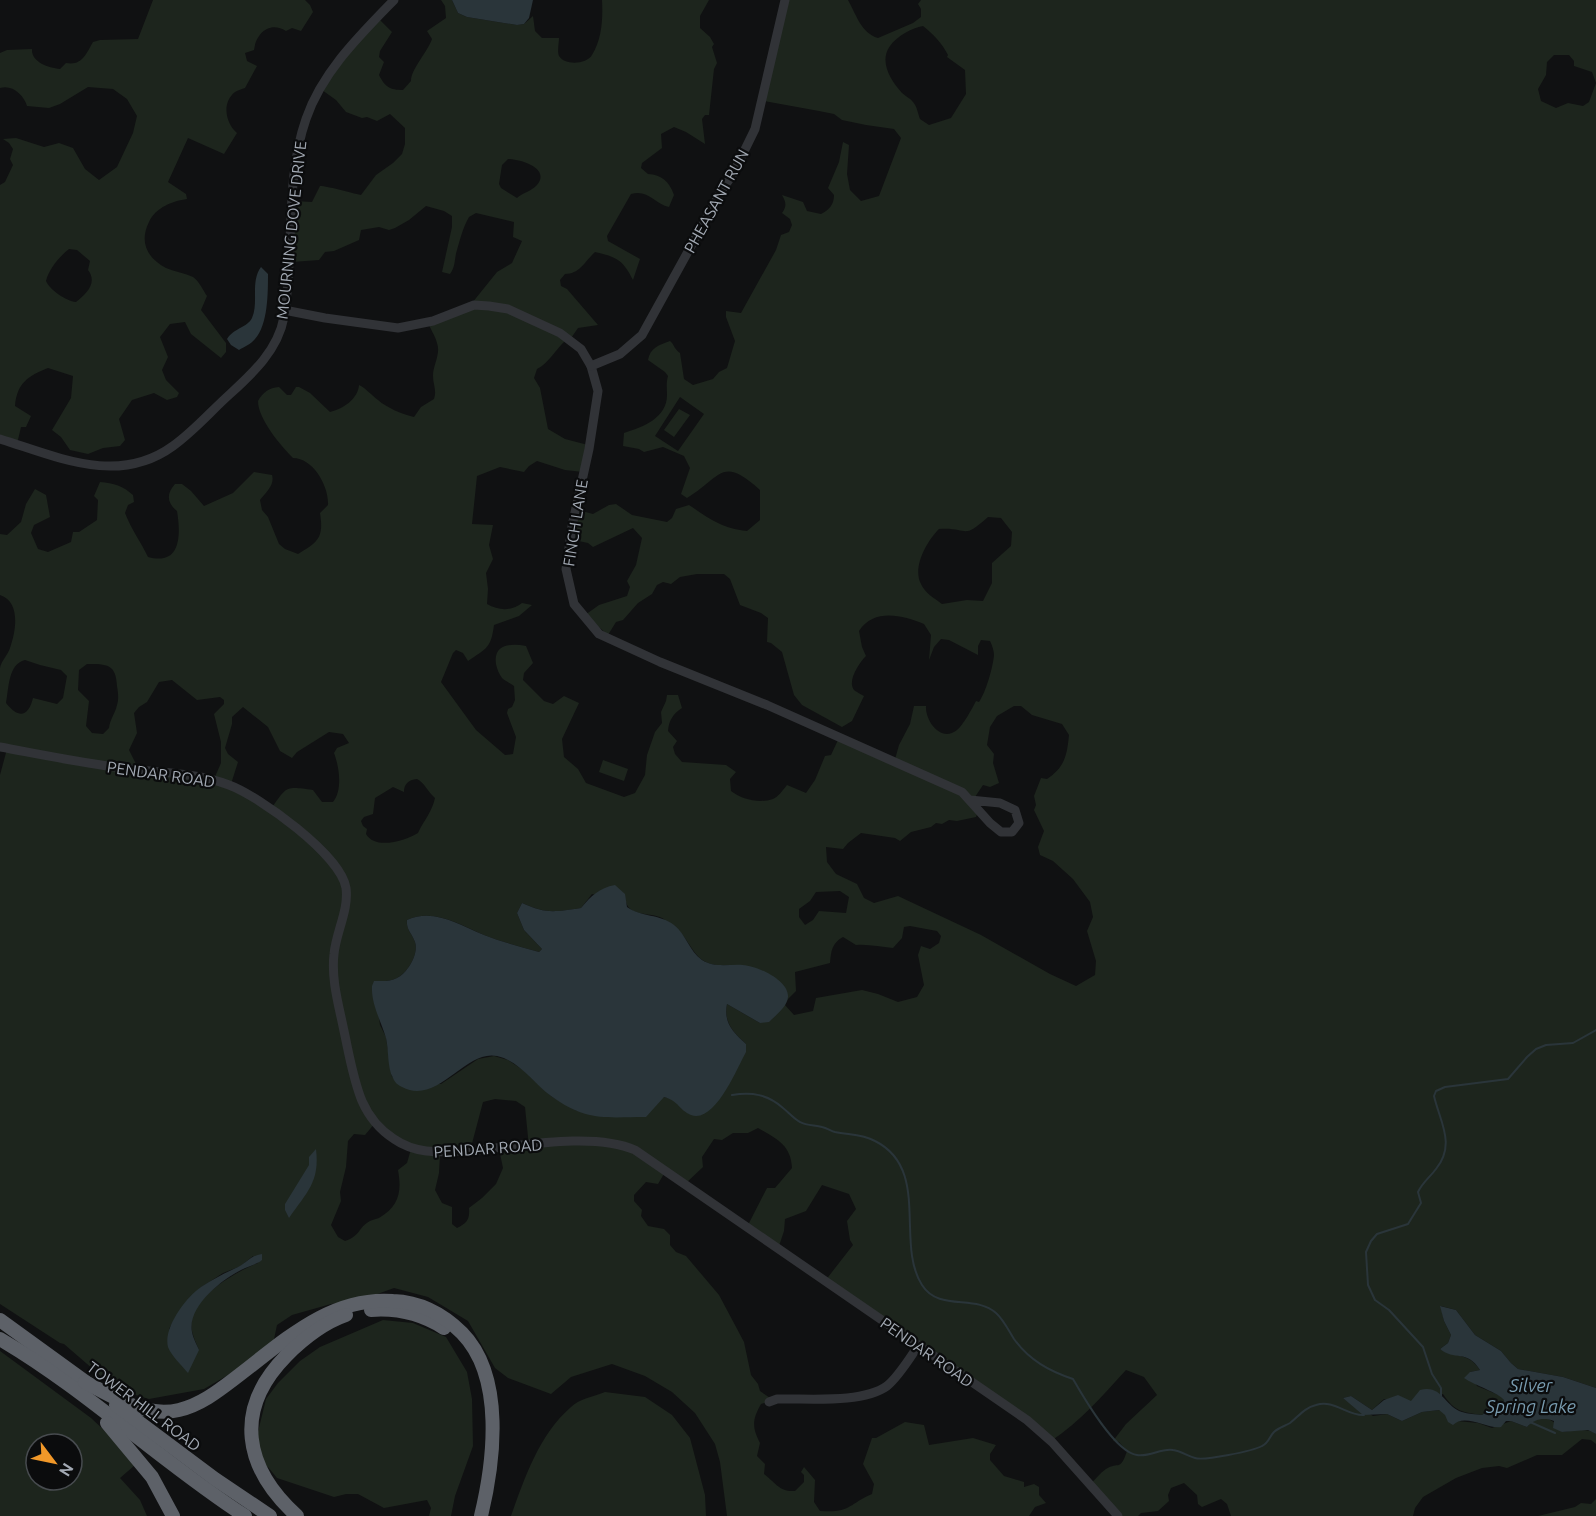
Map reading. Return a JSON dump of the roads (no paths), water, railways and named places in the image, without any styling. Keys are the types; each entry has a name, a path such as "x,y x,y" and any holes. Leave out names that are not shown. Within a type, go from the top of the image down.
{"highway":[{"path":"81,1387 137,1408 157,1412 178,1411 208,1398 303,1327 338,1309 379,1300 398,1301 424,1307 441,1315 464,1335 474,1349 485,1376 492,1416 492,1444 487,1489 481,1516"},
{"path":"297,1516 270,1486 255,1458 251,1428 256,1399 274,1369 304,1340 344,1316 378,1310 406,1312 435,1322 456,1340 473,1366 480,1389 484,1429 481,1472 472,1516"},
{"name":"TOWER HILL ROAD","path":"0,1320 245,1516"},
{"name":"TOWER HILL ROAD","path":"0,1339 81,1387 270,1516"},
{"path":"81,1387 143,1465 165,1498 173,1516"}],"street":[{"name":"MOURNING DOVE DRIVE","path":"0,439 94,466 126,466 153,459 175,445 202,422 261,364 277,338 285,310 293,192 298,148 305,122 316,96 332,71 363,32 394,0"},
{"name":"PHEASANT RUN","path":"591,366 620,354 642,335 722,190 734,174 755,129 785,0"},
{"name":"FINCH LANE","path":"285,310 398,328 434,321 474,305 489,306 508,309 560,333 580,349 591,366 598,391 566,569 574,604 599,634 660,662 767,705 962,792 1001,832 1012,832 1019,823 1015,810 1000,803 970,800"},
{"name":"PENDAR ROAD","path":"0,747 102,765 211,780 242,790 276,813 332,861 346,887 345,903 334,953 337,1001 362,1101 375,1122 393,1139 423,1151 441,1153 564,1143 613,1143 640,1153 1043,1433 1118,1516"},
{"path":"769,1402 777,1399 850,1398 878,1391 889,1384 918,1346"}],"water":[{"path":"452,0 533,0 529,18 524,24 517,25 467,17 458,13"},
{"path":"261,267 268,274 263,326 255,339 239,350 227,339 252,318 256,279"},
{"path":"615,885 625,894 627,907 669,921 682,933 702,960 717,965 743,965 756,968 778,980 787,991 786,1004 769,1022 760,1023 727,1004 728,1022 746,1044 746,1052 717,1103 700,1116 691,1115 664,1097 646,1117 607,1117 586,1114 551,1096 519,1067 497,1056 485,1056 474,1061 428,1089 415,1091 396,1083 391,1074 386,1038 375,1006 372,986 374,981 389,981 397,978 412,962 416,946 407,926 407,920 427,916 446,919 498,940 539,952 542,949 524,930 517,913 522,903 550,911 581,908 596,893"},
{"path":"316,1149 316,1170 311,1186 289,1218 285,1204 309,1165 309,1157"},
{"path":"262,1254 262,1260 224,1280 200,1304 192,1323 199,1350 188,1373 168,1347 167,1339 172,1322 189,1298 201,1287"},
{"name":"Silver Spring Lake","path":"1440,1306 1456,1310 1475,1335 1501,1351 1518,1369 1563,1377 1596,1388 1596,1434 1588,1430 1562,1432 1553,1428 1554,1421 1546,1419 1533,1422 1527,1427 1511,1421 1506,1421 1501,1427 1470,1421 1453,1425 1439,1410 1422,1412 1402,1421 1387,1414 1363,1415 1343,1398 1351,1396 1372,1410 1384,1400 1398,1395 1411,1401 1420,1390 1427,1389 1438,1393 1456,1409 1467,1413 1482,1415 1496,1405 1502,1404 1504,1400 1501,1397 1464,1378 1470,1372 1480,1370 1475,1364 1465,1357 1440,1349 1448,1343 1451,1335"}],"waterway":[{"path":"1441,1396 1441,1388 1432,1374 1423,1347 1389,1310 1375,1300 1368,1285 1366,1252 1377,1234 1408,1224 1421,1203 1418,1192 1442,1160 1446,1142 1434,1096 1436,1091 1445,1087 1508,1079 1536,1049 1546,1045 1573,1043 1596,1030"},
{"path":"732,1095 753,1094 765,1097 777,1103 803,1123 865,1137 875,1141 892,1154 902,1169 907,1188 911,1249 922,1285 938,1298 978,1304 996,1313 1026,1353 1048,1368 1073,1379 1110,1435 1128,1452 1146,1455 1169,1450 1179,1451 1200,1459 1218,1457 1262,1446 1272,1434 1308,1408 1316,1405 1329,1404 1364,1415"},
{"path":"1530,1422 1555,1433"}]}
